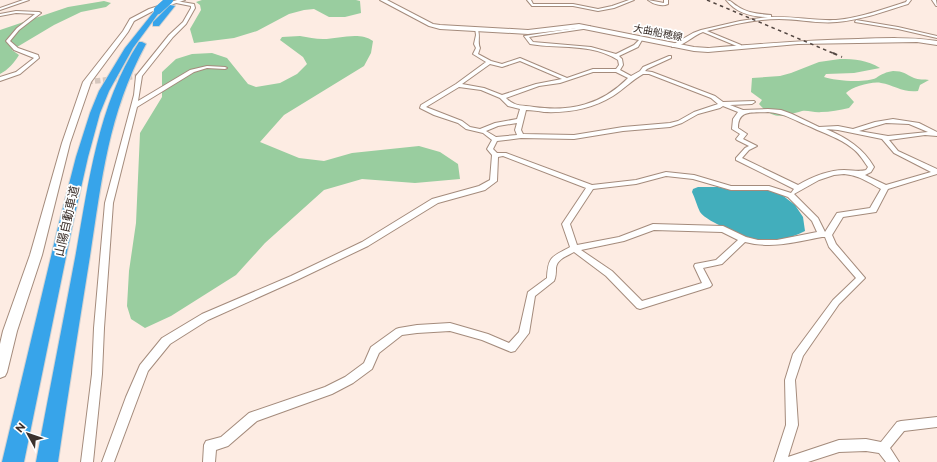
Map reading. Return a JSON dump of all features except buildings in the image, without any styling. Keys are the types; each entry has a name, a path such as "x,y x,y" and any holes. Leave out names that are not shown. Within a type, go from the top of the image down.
{"highway":[{"name":"山陽自動車道","path":"13,462 66,223 82,157 96,113 104,91 128,48 144,26 173,3"},
{"name":"山陽自動車道","path":"47,462 88,225 111,111 127,70 156,24 173,3"}],"main road":[{"name":"大曲船穂線","path":"383,0 432,25 528,32 579,26 589,27 640,40 708,50 739,46 798,42 917,40 937,43"},
{"path":"0,372 10,331 36,255 66,143 87,82 122,37 132,20 151,10 173,3"}],"street":[{"path":"0,8 27,0"},
{"path":"529,0 532,5 573,5 598,10 632,0"},
{"path":"650,0 661,4 666,4 666,0"},
{"path":"728,0 732,6 741,11 767,16 786,14 798,16 800,20"},
{"path":"891,8 889,7 893,0"},
{"path":"674,46 690,35 703,31 763,19 778,18 836,21 862,17 907,3 909,0"},
{"path":"934,0 937,5"},
{"path":"87,462 97,374 99,328 109,203 137,96 139,76 171,36 185,23 193,8 193,5 173,3"},
{"path":"0,16 16,12 39,14 18,29 8,41 16,49 36,56 37,58 18,73 0,79"},
{"path":"847,19 937,37"},
{"path":"589,27 526,36 532,43 583,47 616,56 621,62 618,70"},
{"path":"476,29 478,35 476,44 478,48 475,54 489,62 502,66 520,59 566,79"},
{"path":"703,31 739,46"},
{"path":"616,56 636,46 640,40"},
{"path":"458,85 482,89 502,97 510,105 523,108 533,107 546,110 562,110 590,106 614,94 631,78 642,72 645,68 669,57"},
{"path":"489,62 458,85 423,106 423,108 460,122 468,128 480,130 495,139 522,136 574,137 623,128 670,125 680,122 696,113 718,107 722,104 752,102"},
{"path":"134,106 192,71 207,67 225,68"},
{"path":"502,97 538,85 593,71 618,70 631,78"},
{"path":"642,72 666,78 713,97 722,104 742,112 776,111 798,117 843,138 860,150 871,167 869,171 860,174 834,173 822,175 798,188 791,195"},
{"path":"522,136 518,130 523,108"},
{"path":"742,112 735,119 735,129 744,134 739,139 754,146 747,149 738,159 798,188"},
{"path":"853,131 880,121 891,121 920,125 930,128 936,134"},
{"path":"480,130 496,124 519,122"},
{"path":"821,128 838,127 860,134 888,138 936,134"},
{"path":"888,138 885,140 896,152 937,172"},
{"path":"108,462 144,368 166,341 205,317 294,278 365,244 435,201 482,188 493,181 495,155 490,149 495,139"},
{"path":"495,155 504,154 591,187 602,187 636,182 666,174 694,177 731,188 769,188 791,195 814,220 832,246 861,278 836,302 798,354 790,380 792,425 780,462"},
{"path":"209,462 210,445 224,442 253,417 328,391 350,380 368,366 375,350 399,332 417,328 450,327 484,337 511,348 524,333 531,294 551,278 552,264 557,258 575,248 621,239 653,227 681,226 723,229 743,239 758,242 777,243 825,234 840,215 873,210 885,188 937,172"},
{"path":"860,174 885,188"},
{"path":"591,187 585,193 579,206 566,224 575,248 580,254 597,264 611,276 630,293 640,305 660,301 676,294 708,285 698,266 719,262 743,239"},
{"path":"882,448 901,426 937,422"},
{"path":"790,462 839,446 866,445 882,448 893,462"}],"green space":[{"path":"202,0 356,0 360,1 361,13 345,17 329,17 314,9 304,10 289,14 257,31 234,38 194,43 190,29 201,10 200,5 196,2"},
{"path":"104,1 111,3 106,7 81,12 54,25 12,50 19,55 11,66 0,74 0,30 68,7"},
{"path":"300,36 329,39 362,36 373,41 371,53 364,66 284,115 260,142 299,158 324,161 352,153 419,146 440,152 458,164 460,179 415,183 362,179 324,190 265,243 236,275 171,316 145,328 131,319 127,306 129,271 136,223 140,133 162,97 162,72 176,59 192,54 212,53 227,58 248,84 256,87 280,83 297,74 307,64 303,57 280,40 282,37"},
{"path":"840,59 861,60 880,68 854,73 826,74 824,77 842,80 865,81 872,80 884,73 897,71 916,79 929,80 920,85 918,91 903,90 881,83 868,84 857,87 846,93 854,102 849,108 824,112 802,111 779,116 774,115 764,109 759,104 762,100 751,92 752,78 780,76 819,62"}],"water":[{"path":"698,187 718,187 730,190 771,191 782,195 795,205 803,217 805,231 773,241 754,239 734,232 711,221 700,212 692,192 693,189"}],"tunnel":[{"path":"87,82 139,76"}],"railway":[{"path":"707,0 835,54"},
{"path":"833,53 842,57"}]}
